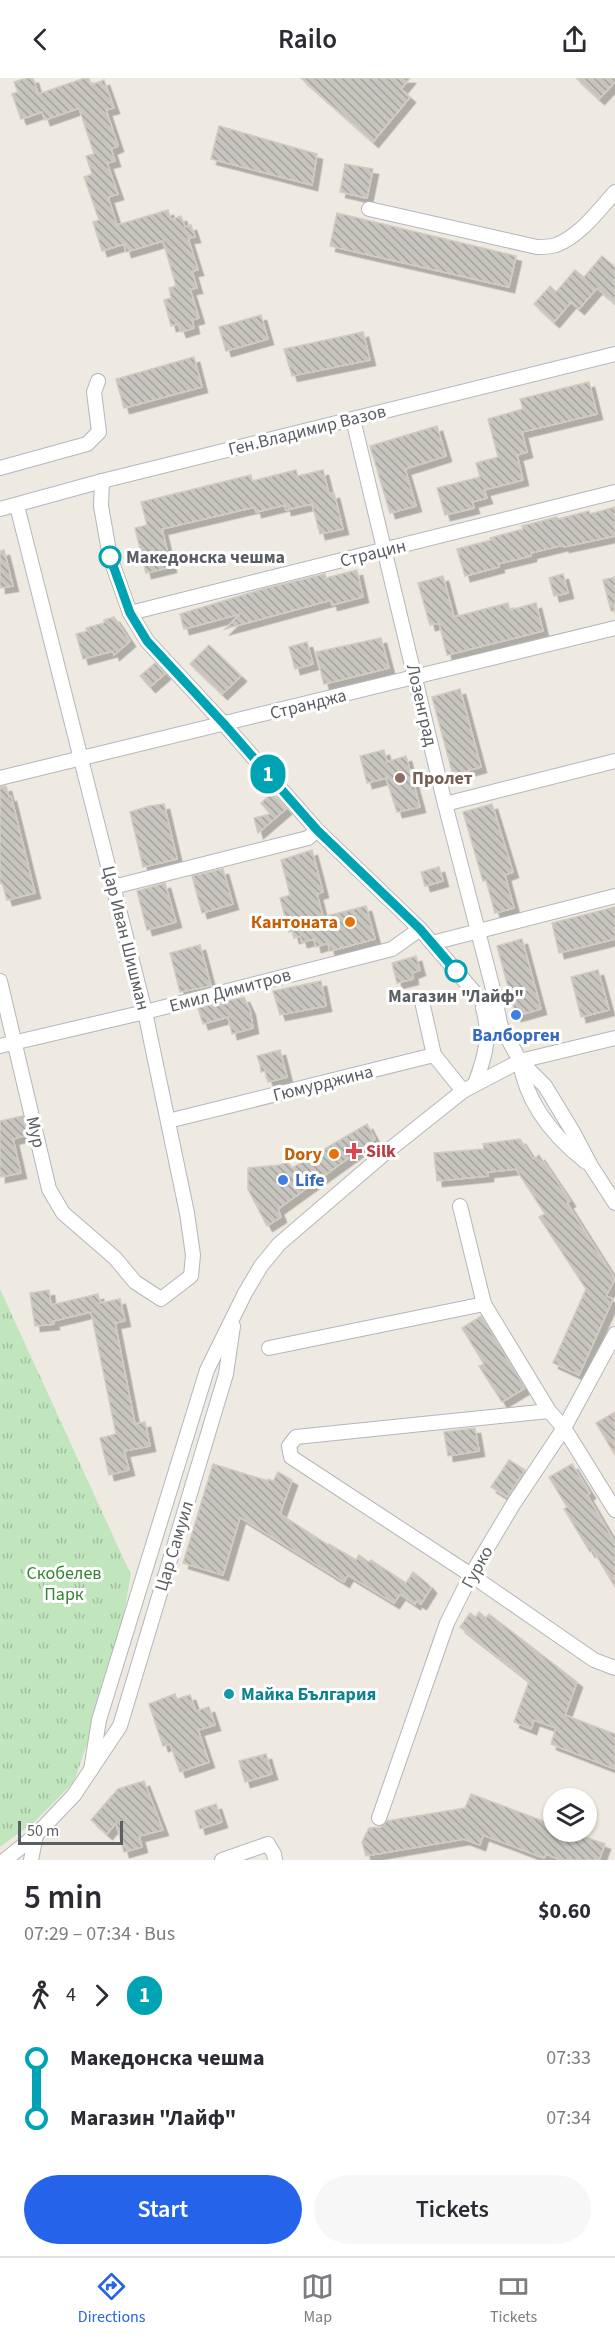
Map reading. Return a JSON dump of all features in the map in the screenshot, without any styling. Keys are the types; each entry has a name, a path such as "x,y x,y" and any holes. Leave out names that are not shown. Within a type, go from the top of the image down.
{"street":[{"path":"369,209 537,247 556,245 574,234 615,192"},
{"name":"Ген.Владимир Вазов","path":"0,509 102,481 615,354"},
{"path":"0,468 87,444 99,432 94,392 98,381"},
{"name":"Лозенград","path":"353,419 445,804 501,1026"},
{"path":"102,481 101,506 110,557 130,613 147,641 317,830 420,929 481,1000 501,1026 520,1061 545,1086 615,1203"},
{"name":"Страцин","path":"130,613 615,492"},
{"name":"Цар Иван Шишман","path":"17,506 145,1012 187,1214 193,1255 191,1276 161,1299 135,1281 115,1258"},
{"name":"Странджа","path":"0,778 615,628"},
{"path":"445,804 615,761"},
{"path":"113,887 308,838 317,830"},
{"path":"432,943 478,929 615,896"},
{"name":"Емил Димитров","path":"0,1046 145,1012 392,949 420,929"},
{"name":"Мур","path":"0,981 49,1190 63,1213 115,1258"},
{"path":"423,1006 434,1055 469,1087 484,1056 488,1031 481,1000"},
{"name":"Цар Самуил","path":"91,1770 99,1720 207,1370 261,1266 279,1244 384,1154 469,1087 520,1061 615,1038"},
{"name":"Гюмурджина","path":"168,1121 434,1055"},
{"path":"460,1206 484,1304 549,1411 564,1428 615,1510"},
{"path":"269,1348 484,1304"},
{"name":"Цар Самуил","path":"5,1860 36,1835 74,1795 120,1726 226,1374 235,1313"},
{"name":"Гурко","path":"379,1818 447,1623 471,1575 514,1503 564,1428 615,1334"},
{"path":"549,1411 296,1437 289,1446 291,1457 471,1575 594,1660 615,1668"},
{"path":"31,1860 36,1835"},
{"path":"222,1860 268,1844 275,1860"}],"green space":[{"name":"Скобелев Парк","path":"0,1289 131,1575 115,1662 74,1782 34,1822 0,1847"}],"building":[{"path":"33,78 38,94 85,78 89,78 91,85 104,80 114,108 106,110 118,146 111,149 115,161 107,163 118,194 108,197 117,225 168,210 171,220 181,216 185,227 191,225 195,237 188,238 198,270 192,271 197,288 190,289 199,318 192,320 194,328 181,332 178,324 171,326 164,300 171,298 169,288 176,286 163,241 126,252 124,244 102,251 93,222 99,220 84,177 92,174 86,156 94,154 79,108 45,120 42,112 21,119 12,94 18,92 14,82"},
{"path":"301,78 410,78 401,89 410,97 373,142"},
{"path":"576,78 615,78 615,82 599,99"},
{"path":"219,126 317,154 312,185 211,159"},
{"path":"345,164 373,169 367,198 340,192"},
{"path":"337,213 516,256 509,287 330,246"},
{"path":"602,256 615,267 615,303 597,288 579,309 571,302 554,322 534,304 550,286 556,292 575,270 584,277"},
{"path":"261,315 268,339 226,351 219,327"},
{"path":"363,332 370,360 292,376 284,349"},
{"path":"194,357 202,387 124,408 116,379"},
{"path":"589,382 597,414 522,432 527,452 517,455 523,480 484,490 487,498 472,502 474,508 445,515 437,488 480,477 476,463 498,457 488,419 523,409 520,399"},
{"path":"437,426 446,456 405,469 416,506 390,513 370,446"},
{"path":"296,470 298,476 323,470 329,494 334,493 343,529 320,534 312,504 286,510 285,505 256,512 255,507 162,529 171,567 146,573 135,528 147,525 141,502 251,475 252,481"},
{"path":"615,507 615,536 531,553 531,556 498,564 499,567 465,576 457,549 523,529 522,526 589,511 590,514"},
{"path":"4,550 13,586 0,588 0,551"},
{"path":"357,570 363,597 332,605 331,600 225,629 240,614 184,629 180,614 263,589 325,574 326,578"},
{"path":"563,574 568,593 554,596 549,578"},
{"path":"443,576 454,617 508,603 510,610 536,603 543,631 447,655 439,623 430,625 418,583"},
{"path":"615,577 615,611 611,611 603,580"},
{"path":"114,617 130,641 114,655 113,651 83,659 76,634"},
{"path":"381,638 389,668 324,684 316,652"},
{"path":"307,642 313,664 295,669 289,647"},
{"path":"209,645 241,676 222,694 190,664"},
{"path":"155,663 165,674 150,687 140,676"},
{"path":"460,689 481,767 453,775 432,697"},
{"path":"384,750 387,762 406,756 420,807 397,812 386,778 367,783 360,756"},
{"path":"6,786 9,797 11,796 35,893 7,900 2,883 0,884 0,787"},
{"path":"272,793 286,809 258,833 254,818 270,814 261,803"},
{"path":"164,804 177,859 143,867 130,812"},
{"path":"492,804 513,872 505,875 514,908 495,913 463,812"},
{"path":"312,850 323,892 317,894 323,917 366,906 375,939 330,951 328,943 316,947 314,939 302,942 300,936 294,938 292,931 289,932 280,898 290,895 281,860"},
{"path":"439,867 443,881 425,886 421,872"},
{"path":"223,869 233,904 202,913 192,876"},
{"path":"165,883 176,922 147,930 137,891"},
{"path":"615,907 615,939 559,953 552,923"},
{"path":"522,939 541,1009 516,1016 497,946"},
{"path":"200,945 211,986 180,992 170,953"},
{"path":"416,956 420,970 412,973 413,979 397,983 392,963"},
{"path":"598,970 609,1010 581,1017 571,977"},
{"path":"321,981 326,1006 280,1015 273,991"},
{"path":"244,997 250,1010 253,1028 232,1034 228,1017 203,1024 198,1008"},
{"path":"280,1050 287,1077 268,1082 265,1071 261,1072 257,1056"},
{"path":"23,1116 27,1135 13,1139 21,1173 0,1177 0,1121"},
{"name":"Life","path":"367,1124 375,1139 278,1209 281,1217 267,1226 248,1189 248,1168 288,1162 292,1168"},
{"path":"520,1139 533,1159 539,1155 570,1201 567,1203 615,1279 606,1296 613,1299 579,1375 553,1363 586,1289 539,1217 545,1214 516,1169 488,1172 488,1176 437,1181 434,1153 484,1149 483,1144"},
{"path":"49,1290 51,1305 98,1294 100,1303 120,1299 125,1321 115,1323 135,1424 145,1422 150,1446 124,1451 129,1470 109,1475 100,1438 116,1434 91,1312 53,1321 54,1324 35,1326 30,1293"},
{"path":"481,1316 525,1388 502,1402 479,1366 484,1364 462,1328"},
{"path":"615,1412 615,1455 596,1423"},
{"path":"475,1428 479,1451 448,1456 444,1432"},
{"path":"509,1460 525,1470 507,1497 491,1487"},
{"path":"213,1464 268,1481 268,1479 273,1481 278,1472 292,1480 280,1514 356,1560 359,1555 369,1562 371,1560 406,1583 413,1572 431,1588 421,1604 416,1601 415,1604 400,1594 394,1603 348,1575 344,1582 240,1517 223,1575 183,1563"},
{"path":"572,1464 590,1493 587,1495 615,1543 615,1587 593,1550 590,1552 564,1509 567,1507 549,1477"},
{"path":"479,1612 486,1618 489,1614 577,1682 565,1715 615,1734 615,1769 551,1744 556,1728 534,1720 531,1729 514,1722 529,1681 460,1627 470,1613 476,1617"},
{"path":"175,1694 177,1699 190,1695 196,1711 209,1707 215,1725 198,1730 209,1762 180,1772 170,1744 163,1746 149,1704"},
{"path":"266,1754 272,1774 245,1782 239,1761"},
{"path":"144,1781 163,1830 139,1836 142,1847 124,1852 116,1823 107,1834 91,1820 118,1789"},
{"path":"471,1794 543,1821 543,1842 597,1841 605,1844 599,1860 561,1860 546,1854 544,1858 483,1835 480,1845 464,1839 366,1856 362,1842 369,1828 381,1827 387,1821 465,1808"},
{"path":"216,1804 222,1822 200,1829 195,1811"}],"bus line":[{"name":"1","path":"110,557 130,613 147,641 317,830 420,929 456,971"}],"place":[{"name":"Македонска чешма","path":"110,557"},
{"name":"Пролет","path":"400,778"},
{"name":"Кантоната","path":"350,922"},
{"name":"Магазин \"Лайф\"","path":"456,971"},
{"name":"Валборген","path":"516,1015"},
{"name":"Silk","path":"354,1151"},
{"name":"Dory","path":"334,1154"},
{"name":"Life","path":"283,1180"},
{"name":"Майка България","path":"229,1694"}]}
